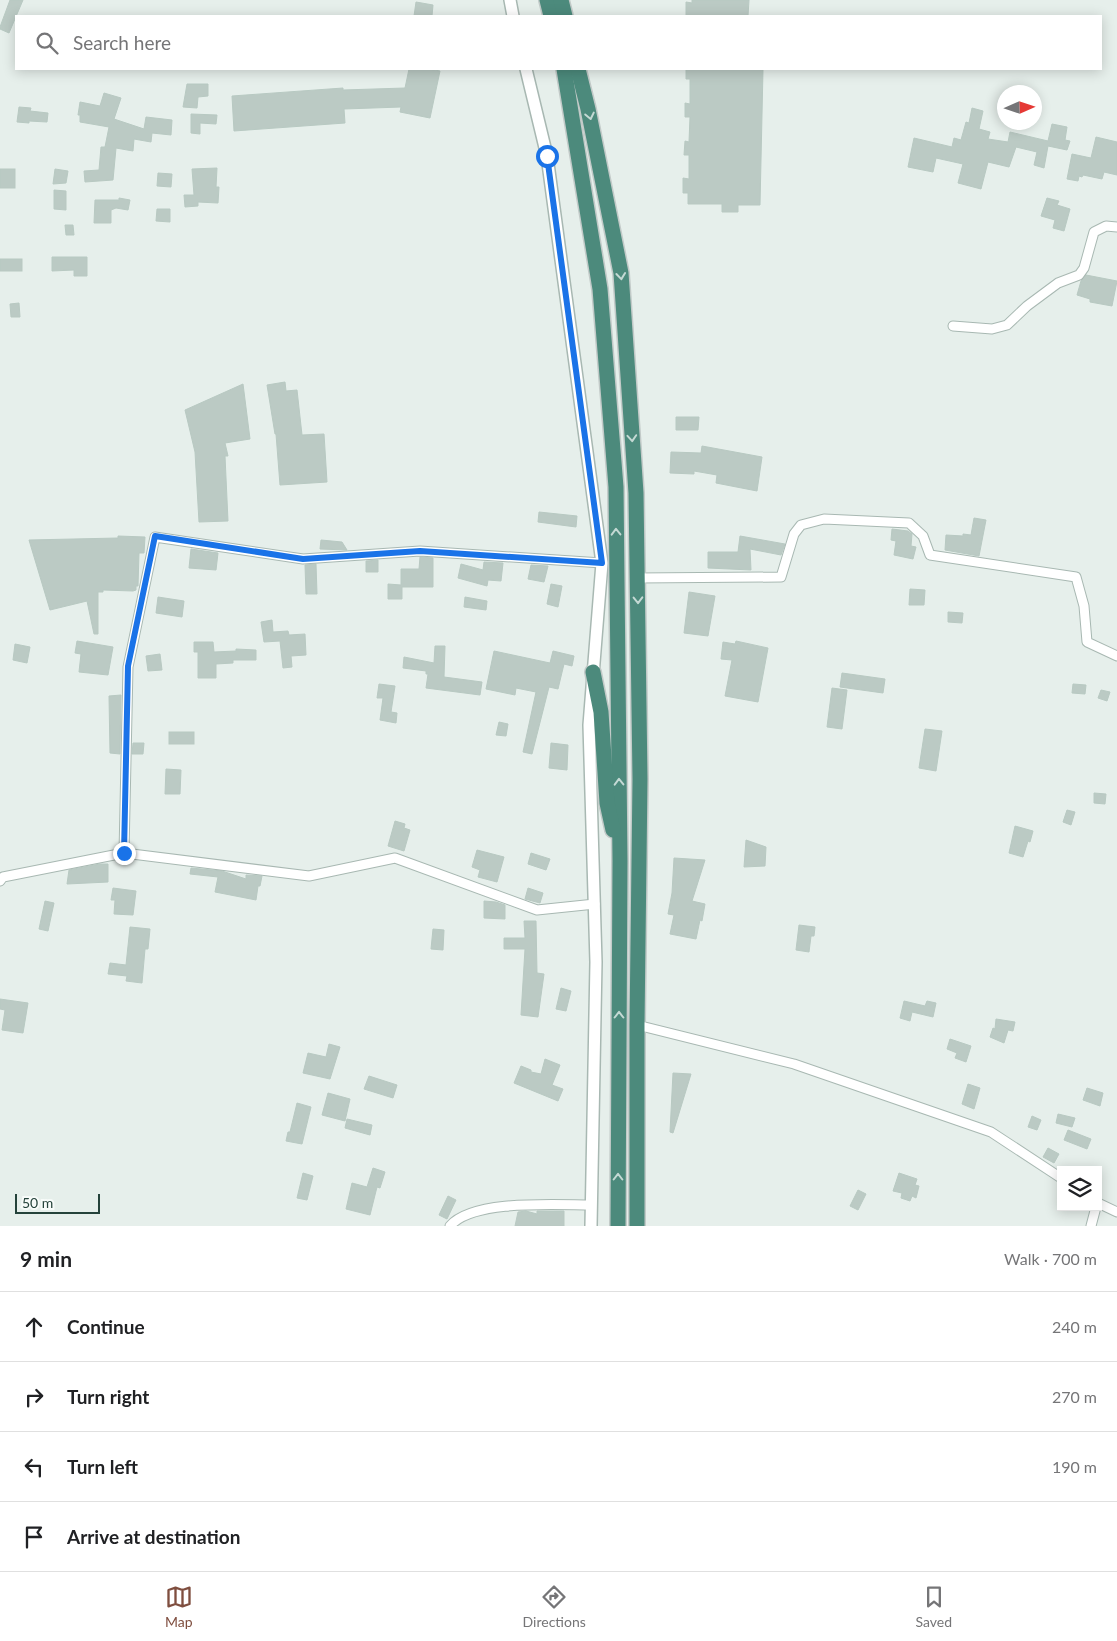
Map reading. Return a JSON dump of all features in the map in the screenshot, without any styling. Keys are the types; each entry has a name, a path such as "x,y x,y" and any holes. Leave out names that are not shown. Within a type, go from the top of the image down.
{"highway":[{"path":"547,0 551,15"},
{"path":"561,0 565,15"},
{"path":"564,70 600,289 616,488 620,861 618,1226"},
{"path":"578,70 621,272 636,493 640,779 637,1226"},
{"path":"593,672 602,712 607,803 620,861"}],"street":[{"path":"510,0 514,15"},
{"path":"526,70 547,156 602,563 589,725 596,962 591,1226"},
{"path":"953,326 992,329 1007,325 1027,306 1058,283 1080,276 1094,232 1106,226 1117,227"},
{"path":"637,578 780,577 794,534 801,525 824,519 909,524 923,536 930,555 1076,577 1084,606 1087,642 1117,656"},
{"path":"124,853 128,666 155,536 303,559 420,551 602,563"},
{"path":"0,881 3,878 124,853 309,876 395,858 537,910 595,904"},
{"path":"637,1025 794,1064 990,1132 1057,1175"},
{"path":"450,1226 467,1214 513,1206 591,1205"},
{"path":"1102,1205 1117,1212"},
{"path":"1091,1226 1095,1211"}],"building":[{"path":"10,0 23,0 15,15 9,33 0,29"},
{"path":"692,0 749,0 748,15 686,15 686,2 692,3"},
{"path":"416,2 433,5 432,15 414,15"},
{"path":"409,70 440,71 430,118 400,112 401,107 344,109 345,123 234,131 232,96 343,88 343,90 405,88"},
{"path":"686,70 763,70 760,205 738,205 738,212 722,212 722,204 688,204 688,193 683,193 683,178 689,179 689,155 684,155 685,141 689,142 690,117 685,117 685,103 690,104 690,79 686,79"},
{"path":"187,84 208,84 208,96 198,97 197,108 183,107"},
{"path":"104,93 121,98 114,119 144,129 146,117 172,120 171,135 152,133 151,142 134,139 133,151 116,148 113,180 85,182 84,171 99,170 101,147 105,147 109,127 80,122 80,115 78,115 80,102 100,106"},
{"path":"19,107 31,108 30,111 48,113 47,122 17,122"},
{"path":"972,108 983,111 979,129 990,132 988,139 1008,142 1010,132 1048,141 1052,124 1067,127 1065,140 1070,141 1067,150 1048,146 1044,168 1034,165 1037,152 1016,147 1009,167 988,162 981,189 958,183 963,164 936,158 933,172 908,167 914,138 952,147 954,138 961,140 966,122 969,123"},
{"path":"191,114 217,115 216,124 200,123 200,134 191,133"},
{"path":"1096,137 1117,142 1117,175 1104,172 1102,179 1083,175 1082,177 1079,176 1078,181 1067,179 1072,154 1091,158"},
{"path":"217,168 216,187 219,187 218,203 198,202 198,206 185,207 184,195 194,195 192,169"},
{"path":"0,169 15,169 15,188 0,188"},
{"path":"55,169 68,171 66,183 53,184"},
{"path":"158,173 172,174 171,187 157,186"},
{"path":"54,190 66,191 66,210 54,209"},
{"path":"119,198 130,200 128,210 116,208 111,210 111,223 94,223 95,200 119,200"},
{"path":"1047,198 1059,201 1057,205 1070,209 1064,231 1053,228 1055,220 1041,216"},
{"path":"157,209 170,209 170,222 156,221"},
{"path":"65,225 73,225 74,235 66,235"},
{"path":"52,257 87,257 87,276 74,276 74,270 52,271"},
{"path":"0,259 22,259 22,271 0,271"},
{"path":"1086,275 1117,281 1112,306 1090,302 1090,299 1077,295 1081,281"},
{"path":"19,303 20,317 11,317 10,304"},
{"path":"285,382 286,391 297,390 302,435 324,434 327,482 280,485 276,434 267,385"},
{"path":"243,384 250,439 225,443 228,456 225,456 228,521 199,522 195,452 185,410"},
{"path":"676,417 699,417 698,430 676,430"},
{"path":"702,446 762,457 757,491 716,483 717,475 694,471 694,474 670,473 671,452 701,453"},
{"path":"539,512 577,516 576,527 538,522"},
{"path":"974,518 986,520 979,556 945,550 946,535 971,535"},
{"path":"892,529 908,531 912,534 911,546 916,547 913,559 894,555 896,541 891,540"},
{"path":"118,536 145,537 144,553 139,553 138,586 133,591 103,590 103,592 98,592 98,634 94,634 87,601 50,610 29,540 118,538"},
{"path":"740,536 785,544 781,555 750,549 751,570 708,568 708,552 738,552"},
{"path":"321,540 342,542 347,550 320,549"},
{"path":"191,549 218,553 216,570 189,568"},
{"path":"420,557 433,558 433,587 402,587 402,599 388,599 388,584 401,585 401,569 419,569"},
{"path":"378,560 378,572 366,572 366,561"},
{"path":"484,562 503,563 501,581 488,580 487,586 458,578 461,564 483,570"},
{"path":"316,564 317,594 306,594 305,565"},
{"path":"531,565 548,566 544,582 528,579"},
{"path":"551,584 562,586 558,607 547,604"},
{"path":"910,589 925,590 924,605 909,605"},
{"path":"689,592 715,596 708,636 684,633"},
{"path":"158,597 184,601 182,617 156,613"},
{"path":"465,597 487,601 486,610 464,607"},
{"path":"948,612 963,613 962,623 948,622"},
{"path":"272,620 273,632 288,631 289,635 305,634 306,655 291,656 292,667 283,668 280,641 264,642 261,622"},
{"path":"77,641 113,647 108,675 79,672 81,654 75,653"},
{"path":"736,641 768,648 758,702 725,696 732,660 721,659 723,642 735,644"},
{"path":"194,642 213,642 214,652 236,651 236,649 256,650 256,660 233,660 233,663 216,664 216,678 198,678 198,652 194,652"},
{"path":"15,644 30,647 27,663 13,660"},
{"path":"435,646 445,646 444,677 482,682 480,695 426,688 428,674 426,674 426,671 403,668 404,657 434,663"},
{"path":"494,651 550,663 553,651 574,656 572,666 564,664 558,689 549,687 532,754 523,752 536,692 516,688 515,695 486,689"},
{"path":"160,654 162,670 148,671 146,656"},
{"path":"842,673 885,679 883,693 840,687"},
{"path":"379,684 395,686 391,712 397,713 396,723 380,720 383,698 377,698"},
{"path":"1073,684 1086,685 1085,694 1072,693"},
{"path":"832,688 847,690 842,729 827,727"},
{"path":"1101,690 1110,692 1107,701 1098,698"},
{"path":"121,695 120,754 110,753 109,696"},
{"path":"499,722 508,724 506,736 496,735"},
{"path":"925,729 942,731 936,771 919,768"},
{"path":"169,732 194,732 194,744 169,744"},
{"path":"133,743 144,743 143,754 132,754"},
{"path":"551,743 568,745 567,770 549,768"},
{"path":"166,769 181,770 180,794 165,794"},
{"path":"1094,793 1106,794 1105,804 1094,803"},
{"path":"1067,810 1075,812 1071,825 1063,822"},
{"path":"395,821 405,824 404,828 410,830 404,851 388,846"},
{"path":"1015,826 1033,831 1023,857 1009,853"},
{"path":"746,840 766,847 765,866 744,867"},
{"path":"477,850 504,857 497,882 478,877 480,870 472,867"},
{"path":"531,853 550,859 546,870 528,864"},
{"path":"674,858 705,860 692,901 705,904 696,939 670,934 674,915 668,914 672,893"},
{"path":"108,864 108,882 67,884 69,870"},
{"path":"191,868 222,871 246,879 246,875 262,876 256,900 215,892 218,877 190,874"},
{"path":"113,888 136,891 133,915 114,914 115,900 111,900"},
{"path":"528,888 543,893 540,903 525,899"},
{"path":"45,901 54,903 48,931 39,929"},
{"path":"484,901 505,905 505,919 484,918"},
{"path":"524,921 536,921 537,973 544,974 538,1017 521,1015 525,949 504,949 504,938 525,938"},
{"path":"799,925 815,927 814,936 811,936 809,952 796,950"},
{"path":"130,927 150,929 148,949 145,949 142,983 126,981 127,976 108,974 110,963 126,965"},
{"path":"433,929 444,930 443,950 431,949"},
{"path":"561,988 571,991 566,1011 556,1009"},
{"path":"0,999 28,1003 23,1033 2,1030 5,1010 0,1009"},
{"path":"904,1001 925,1006 927,1001 936,1003 933,1017 912,1012 910,1021 900,1018"},
{"path":"996,1019 1015,1022 1013,1031 1008,1030 1004,1043 990,1037 993,1028 995,1029"},
{"path":"950,1039 971,1046 966,1062 955,1058 957,1053 947,1049"},
{"path":"329,1044 340,1047 330,1079 303,1073 308,1053 326,1057"},
{"path":"545,1059 560,1065 552,1085 563,1089 558,1101 514,1083 521,1066 531,1070 531,1072 541,1074"},
{"path":"673,1073 691,1074 673,1133 670,1132"},
{"path":"369,1076 397,1085 393,1098 364,1089"},
{"path":"968,1084 980,1088 974,1109 962,1104"},
{"path":"1087,1088 1103,1093 1100,1106 1083,1100"},
{"path":"328,1093 350,1099 345,1121 322,1115"},
{"path":"297,1103 311,1107 302,1144 286,1141"},
{"path":"1058,1114 1075,1118 1072,1127 1056,1123"},
{"path":"1032,1116 1041,1120 1037,1130 1028,1127"},
{"path":"347,1119 372,1125 370,1135 345,1128"},
{"path":"1068,1130 1091,1139 1087,1149 1064,1140"},
{"path":"1048,1148 1059,1154 1054,1163 1043,1157"},
{"path":"373,1168 385,1172 380,1188 377,1187 370,1215 346,1209 352,1183 367,1187"},
{"path":"303,1173 313,1176 307,1200 297,1198"},
{"path":"899,1173 917,1179 915,1185 919,1186 916,1198 912,1196 910,1201 901,1198 902,1193 893,1191"},
{"path":"858,1190 866,1194 858,1210 850,1206"},
{"path":"448,1196 456,1200 447,1219 439,1215"},
{"path":"526,1211 537,1214 537,1211 564,1211 564,1226 515,1226 518,1212"}],"route":[{"path":"124,853 128,666 155,536 303,559 420,551 602,563 547,156"}]}
